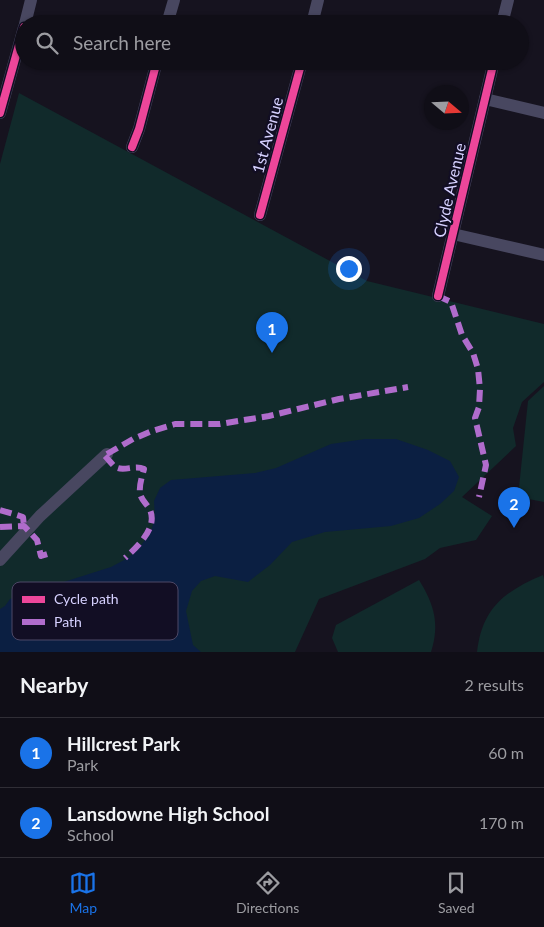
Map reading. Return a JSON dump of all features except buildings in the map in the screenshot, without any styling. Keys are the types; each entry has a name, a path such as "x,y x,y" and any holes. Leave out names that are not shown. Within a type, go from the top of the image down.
{"street":[{"path":"27,15 31,0"},
{"path":"170,15 174,0"},
{"path":"314,15 318,0"},
{"path":"504,15 508,0"},
{"path":"0,113 15,58"},
{"path":"132,147 139,129 155,70"},
{"name":"1st Avenue","path":"260,215 300,70"},
{"name":"Clyde Avenue","path":"438,296 492,70"},
{"path":"485,99 544,113"},
{"path":"453,234 544,255"},
{"path":"0,560 40,516 107,454"}],"green space":[{"path":"19,93 367,281 544,324 544,382 522,402 513,428 516,446 462,497 492,516 476,540 440,548 425,559 319,599 295,652 0,652 0,164"},
{"path":"544,386 544,502 518,497 528,401"},
{"path":"543,575 544,652 477,652 484,624 498,603 517,588"},
{"path":"419,580 434,614 435,632 431,652 338,652 332,638 336,625"}],"water":[{"path":"365,439 396,439 428,450 450,461 459,477 454,491 440,504 419,518 391,526 325,532 292,542 270,565 248,582 215,576 201,581 192,591 186,611 193,645 201,652 0,652 0,609 12,598 12,640 178,640 178,582 64,582 111,567 128,558 140,547 151,531 155,518 154,501 160,488 171,480 255,473 276,468 331,444"}],"marked path":[{"path":"438,296 451,302 462,335 473,353 478,369 479,407 475,418 486,465 479,497"},
{"path":"107,454 133,439 175,424 220,424 269,416 339,399 408,387"},
{"path":"105,456 117,468 136,467 144,469 140,493 150,510 151,524 145,537 125,558"},
{"path":"0,510 23,517 24,526"},
{"path":"0,527 24,526 37,540 41,556 51,553"}],"cycle path":[{"path":"0,113 15,59"},
{"path":"132,147 139,129 155,70"},
{"path":"260,215 300,70"},
{"path":"438,296 492,70"}],"place":[{"name":"Hillcrest Park","path":"272,353"},
{"name":"Lansdowne High School","path":"514,528"}]}
